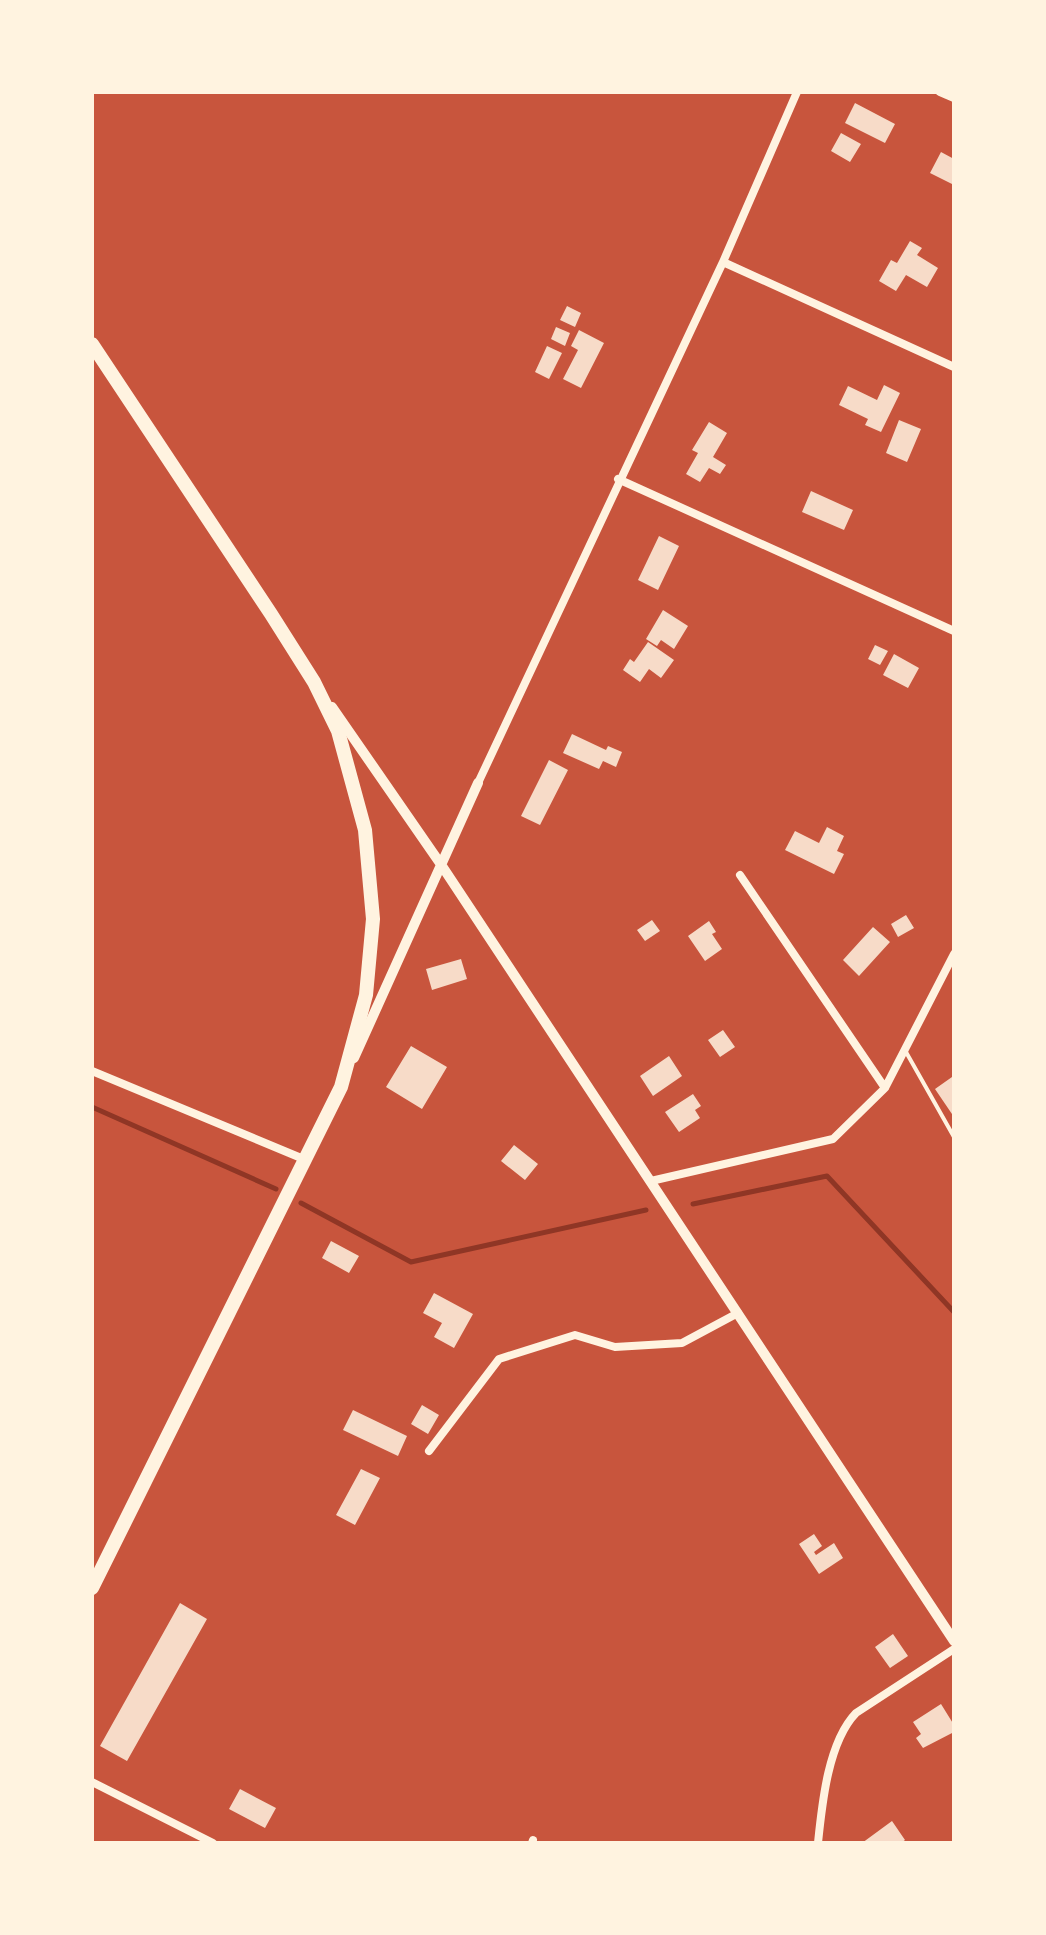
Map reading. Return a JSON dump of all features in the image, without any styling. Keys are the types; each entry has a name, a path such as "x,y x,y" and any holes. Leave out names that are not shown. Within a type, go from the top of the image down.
{"main road":[{"path":"92,344 314,682 349,761 371,868 369,981 357,1037 341,1087 92,1588"}],"street":[{"path":"341,1087 618,479 723,262 797,92"},
{"path":"940,92 954,98"},
{"path":"723,262 954,367"},
{"path":"618,479 954,631"},
{"path":"314,682 442,866 954,1641"},
{"path":"740,875 885,1088"},
{"path":"651,1181 833,1139 885,1088 954,954"},
{"path":"92,1071 306,1160"},
{"path":"429,1451 499,1359 575,1335 615,1347 682,1343 738,1313"},
{"path":"818,1843 836,1747 843,1726 856,1713 954,1649"},
{"path":"92,1782 213,1843"}],"lane":[{"path":"904,1050 954,1137"}],"building":[{"path":"855,103 895,124 885,143 845,123"},
{"path":"841,133 861,144 850,162 831,151"},
{"path":"941,152 954,159 954,185 930,173"},
{"path":"910,241 922,248 917,255 938,268 927,287 906,275 896,291 879,281 891,260 897,263"},
{"path":"567,306 581,313 575,327 560,320"},
{"path":"556,327 570,333 565,346 551,339"},
{"path":"579,330 604,343 581,388 563,379 578,350 571,346"},
{"path":"547,346 562,353 549,379 535,372"},
{"path":"884,385 900,393 881,432 865,425 868,419 839,405 848,386 877,400"},
{"path":"899,420 921,429 907,462 886,453"},
{"path":"709,422 727,433 713,457 726,465 720,474 709,468 700,482 686,474 698,453 692,450"},
{"path":"811,491 853,510 844,530 802,512"},
{"path":"659,536 679,546 658,590 638,580"},
{"path":"663,610 688,626 674,649 661,640 657,646 646,639"},
{"path":"648,642 674,660 661,678 649,669 640,682 623,670 630,659 634,662"},
{"path":"875,645 888,651 880,665 868,659"},
{"path":"894,654 919,668 908,688 883,675"},
{"path":"572,734 606,750 608,746 622,752 616,767 603,761 599,769 563,753"},
{"path":"549,760 568,770 540,825 521,816"},
{"path":"827,827 844,836 837,851 844,854 834,874 785,850 795,831 819,843"},
{"path":"906,915 914,928 898,937 891,924"},
{"path":"652,920 660,931 645,941 637,930"},
{"path":"709,921 716,932 712,934 722,949 705,961 688,936"},
{"path":"873,927 890,942 859,976 843,960"},
{"path":"461,959 467,979 432,990 426,969"},
{"path":"723,1030 735,1047 720,1057 708,1040"},
{"path":"411,1046 447,1067 422,1109 386,1087"},
{"path":"669,1056 682,1076 653,1096 640,1076"},
{"path":"952,1077 954,1080 954,1117 935,1089"},
{"path":"693,1094 701,1106 695,1110 700,1118 679,1132 665,1112"},
{"path":"514,1145 538,1164 525,1180 501,1161"},
{"path":"331,1241 359,1256 349,1273 322,1258"},
{"path":"434,1293 473,1314 454,1348 434,1337 442,1323 423,1313"},
{"path":"422,1405 439,1415 428,1434 411,1424"},
{"path":"353,1410 407,1436 398,1456 343,1430"},
{"path":"361,1469 380,1478 355,1525 336,1515"},
{"path":"814,1534 822,1546 814,1552 816,1555 834,1543 843,1558 819,1574 799,1544"},
{"path":"180,1603 207,1619 127,1761 100,1746"},
{"path":"893,1634 908,1656 890,1668 875,1647"},
{"path":"941,1704 954,1725 954,1732 923,1748 916,1738 921,1734 913,1722"},
{"path":"240,1789 276,1808 265,1828 229,1809"},
{"path":"892,1821 905,1840 901,1843 862,1843"}],"waterway":[{"path":"92,1107 276,1189"},
{"path":"693,1204 827,1176 954,1312"},
{"path":"301,1203 411,1262 646,1210"}]}
